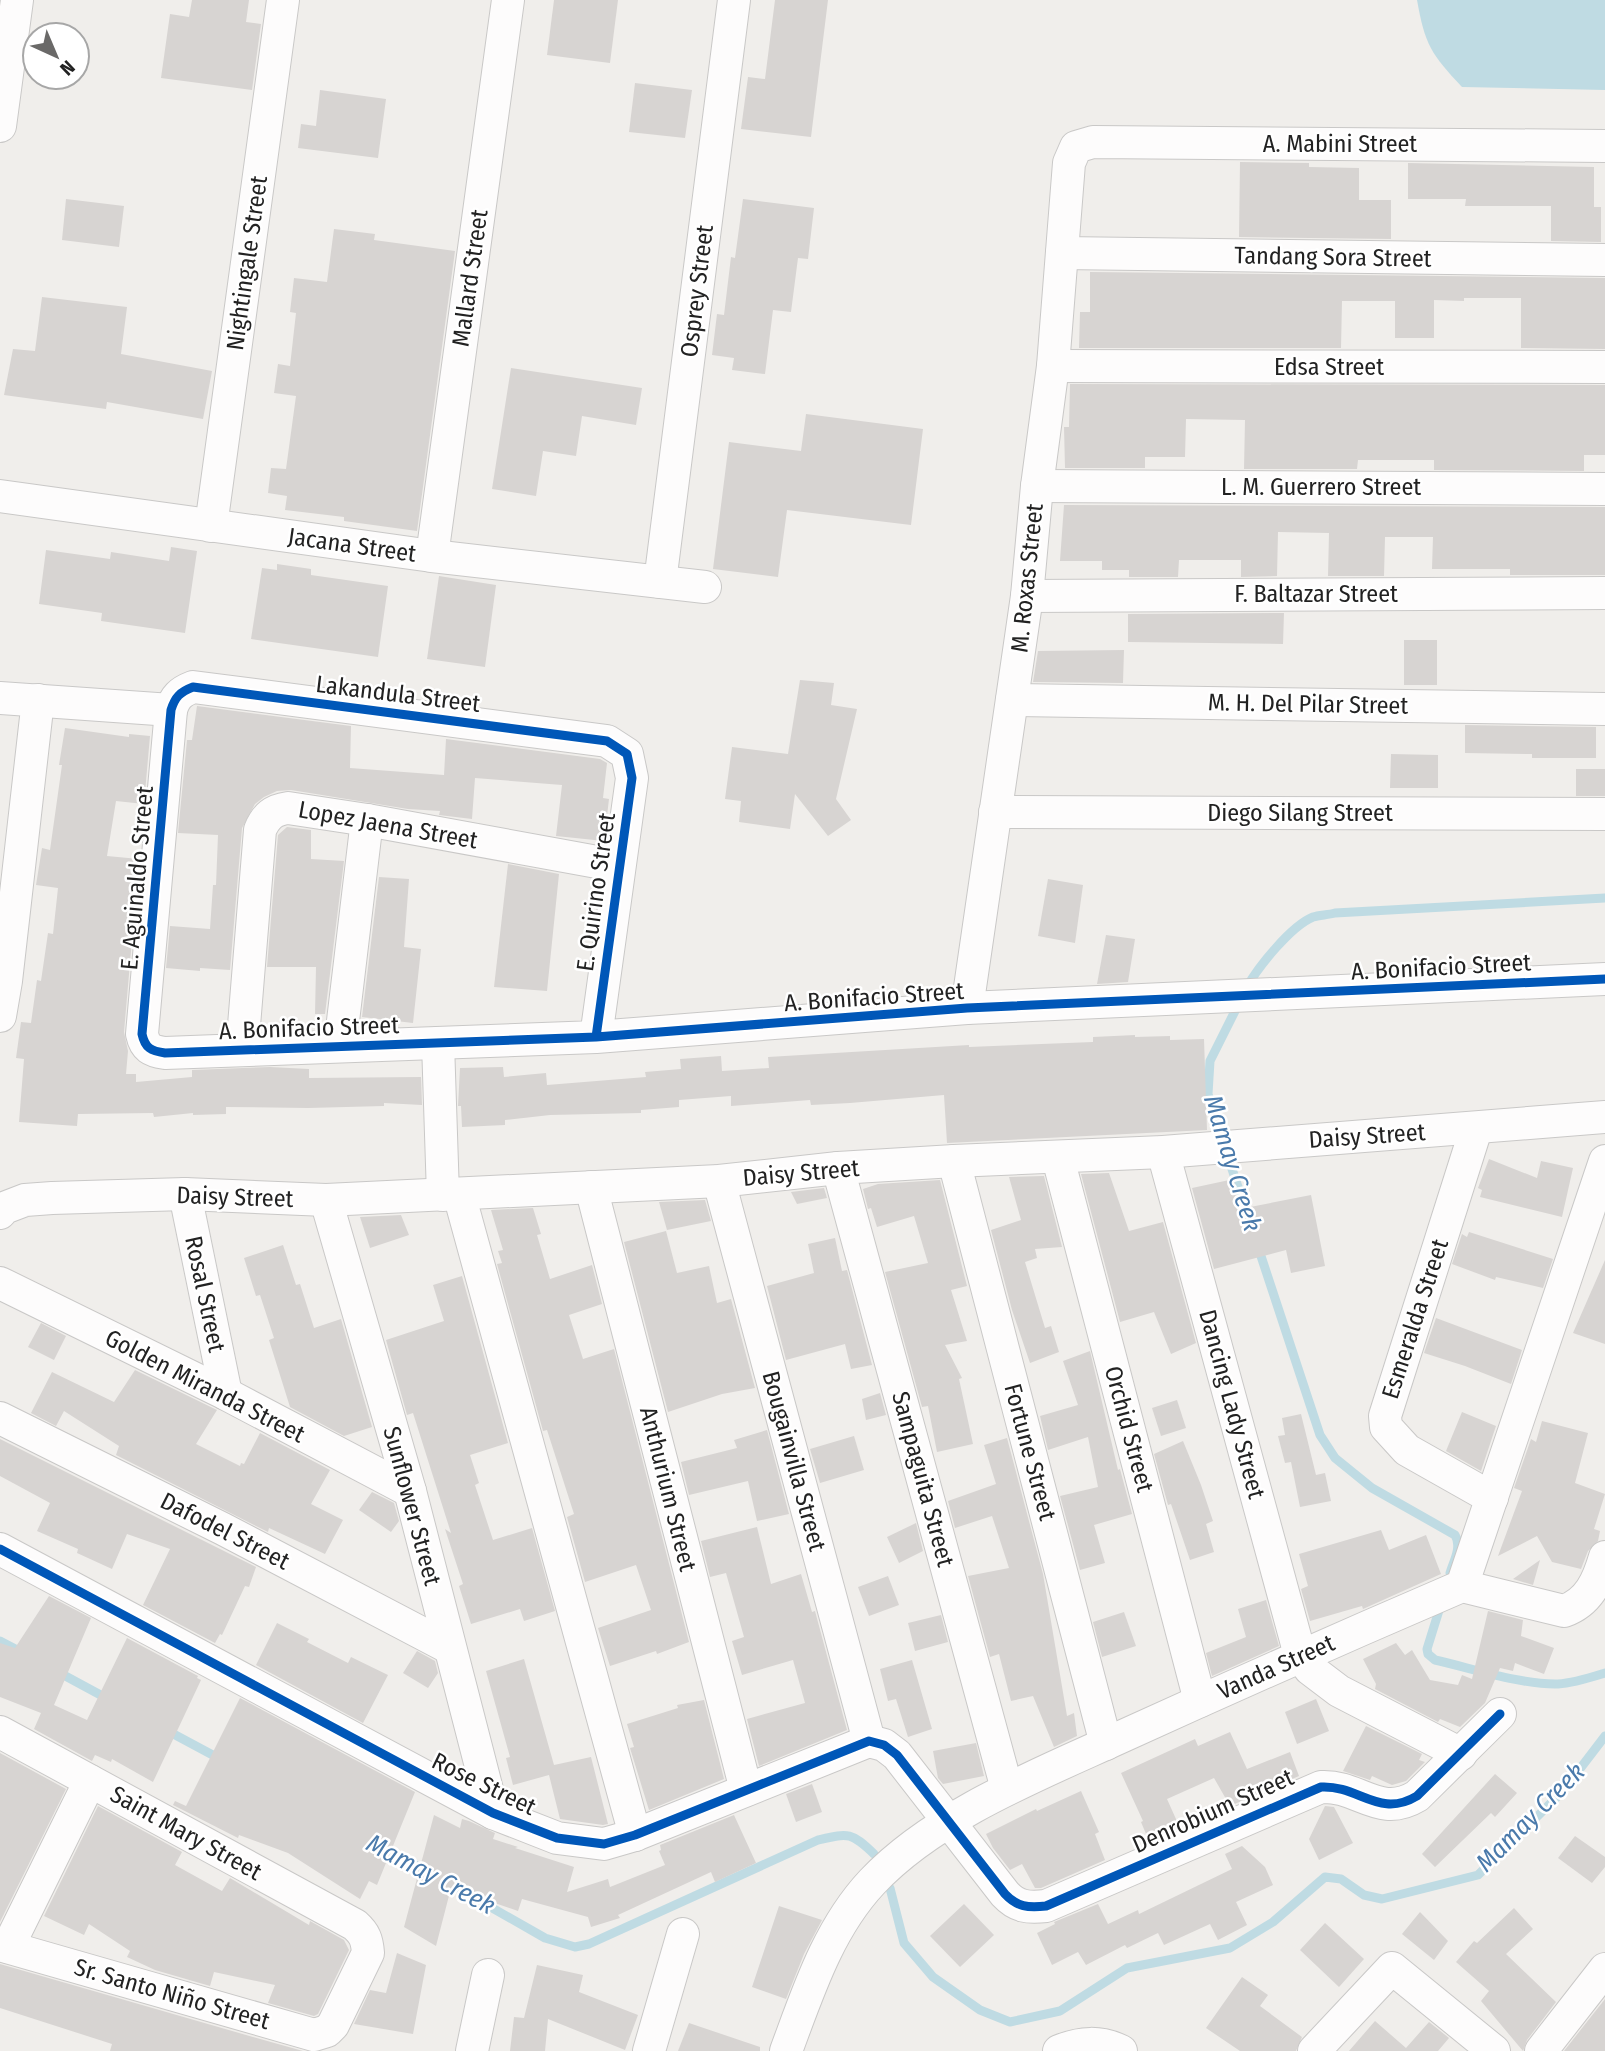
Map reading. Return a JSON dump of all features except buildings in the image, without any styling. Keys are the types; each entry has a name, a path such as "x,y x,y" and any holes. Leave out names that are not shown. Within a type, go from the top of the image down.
{"street":[{"path":"0,126 17,0"},
{"name":"Nightingale Street","path":"211,526 283,0"},
{"name":"Mallard Street","path":"432,556 509,0"},
{"name":"Osprey Street","path":"660,582 734,0"},
{"name":"A. Mabini Street","path":"1076,148 1093,142 1605,146"},
{"name":"M. Roxas Street","path":"967,1009 1027,596 1037,486 1053,366 1069,163 1076,148"},
{"name":"Tandang Sora Street","path":"1062,253 1605,260"},
{"name":"Edsa Street","path":"1053,366 1605,367"},
{"name":"L. M. Guerrero Street","path":"1037,486 1605,489"},
{"name":"Jacana Street","path":"0,496 432,556 705,587"},
{"name":"F. Baltazar Street","path":"1027,596 1605,593"},
{"name":"Lakandula Street","path":"171,710 174,700 181,692 193,687 607,741 627,754"},
{"path":"0,698 171,710"},
{"name":"M. H. Del Pilar Street","path":"1012,700 1605,709"},
{"path":"0,1016 38,701"},
{"name":"E. Aguinaldo Street","path":"148,1048 142,1034 171,710"},
{"name":"E. Quirino Street","path":"596,1037 632,778 627,754"},
{"name":"Lopez Jaena Street","path":"242,1050 260,830 276,810 288,808 367,820 619,866"},
{"name":"Diego Silang Street","path":"995,812 1605,814"},
{"path":"340,1046 367,820"},
{"name":"A. Bonifacio Street","path":"148,1048 165,1053 596,1037 967,1009 1605,979"},
{"path":"438,1043 451,1194 635,1835"},
{"name":"Daisy Street","path":"0,1213 4,1208 26,1200 185,1194 326,1200 719,1181 838,1168 1163,1152 1605,1117"},
{"name":"Esmeralda Street","path":"1476,1129 1384,1416 1386,1427 1407,1450 1492,1498"},
{"name":"Dancing Lady Street","path":"1163,1152 1300,1656"},
{"name":"Orchid Street","path":"1058,1158 1200,1701"},
{"name":"Fortune Street","path":"954,1161 1106,1744"},
{"path":"1605,1161 1462,1586 1563,1611 1584,1600 1599,1577 1605,1557"},
{"name":"Sampaguita Street","path":"838,1168 1007,1789"},
{"name":"Bougainvilla Street","path":"719,1181 869,1741"},
{"name":"Anthurium Street","path":"591,1187 746,1790"},
{"name":"Rosal Street","path":"185,1194 226,1394"},
{"name":"Sunflower Street","path":"326,1200 410,1491 448,1647 493,1813"},
{"name":"Golden Miranda Street","path":"0,1283 226,1394 410,1491"},
{"name":"Dafodel Street","path":"0,1418 448,1647"},
{"name":"Rose Street","path":"0,1549 493,1813 556,1838 604,1844 635,1835 869,1741"},
{"name":"Vanda Street","path":"786,2051 826,1951 839,1926 861,1895 889,1866 949,1823 1007,1789 1462,1586"},
{"path":"1300,1656 1310,1669 1339,1691 1461,1754"},
{"name":"Denrobium Street","path":"949,1823 1011,1900 1021,1906 1046,1906 1310,1790 1331,1786 1380,1804 1406,1802 1418,1796 1500,1714"},
{"name":"Saint Mary Street","path":"0,1732 355,1925 367,1940"},
{"path":"869,1741 884,1745 897,1755 949,1823"},
{"path":"4,1946 90,1781"},
{"path":"649,2051 683,1934"},
{"name":"Sr. Santo Niño Street","path":"4,1946 294,2030 320,2035 333,2025 364,1965 368,1953 367,1940"},
{"path":"1320,2049 1392,1968 1494,2051"},
{"path":"1541,2051 1605,1969"},
{"path":"472,2051 488,1975"},
{"path":"1059,2051 1098,2043 1121,2051"}],"water":[{"path":"1417,0 1605,0 1605,90 1462,87 1431,48"}],"waterway":[{"name":"Mamay Creek","path":"1247,987 1285,938 1315,916 1605,898"},
{"name":"Mamay Creek","path":"1223,1141 1208,1094 1210,1061 1239,1003"},
{"name":"Mamay Creek","path":"1227,1154 1248,1217"},
{"name":"Mamay Creek","path":"1258,1247 1320,1435 1335,1458 1372,1488 1455,1535 1458,1549 1450,1573"},
{"name":"Mamay Creek","path":"1441,1604 1427,1649 1428,1654 1435,1660 1544,1684 1570,1683 1605,1673"},
{"name":"Mamay Creek","path":"0,1641 21,1652"},
{"name":"Mamay Creek","path":"58,1672 108,1699"},
{"name":"Mamay Creek","path":"166,1730 222,1760"},
{"name":"Mamay Creek","path":"890,1888 904,1943 933,1977 980,2010 1010,2022 1060,2011 1127,1968 1230,1948 1273,1922 1325,1877 1341,1879 1364,1895 1382,1899 1478,1875 1563,1791 1605,1736"},
{"name":"Mamay Creek","path":"459,1889 545,1938 575,1947 589,1944 818,1840 849,1836 874,1854"},
{"name":"Mamay Creek","path":"382,1847 428,1872"}],"cycle path":[{"path":"596,1037 632,778 627,754 607,741 193,687 176,698 171,710 142,1034 147,1046 165,1053 596,1037 967,1008 1605,979"},
{"path":"0,1549 493,1813 557,1838 604,1844 635,1835 869,1741 884,1745 897,1755 1005,1894 1014,1902 1028,1907 1046,1906 1321,1787 1347,1791 1380,1803 1404,1802 1417,1796 1500,1714"}]}
